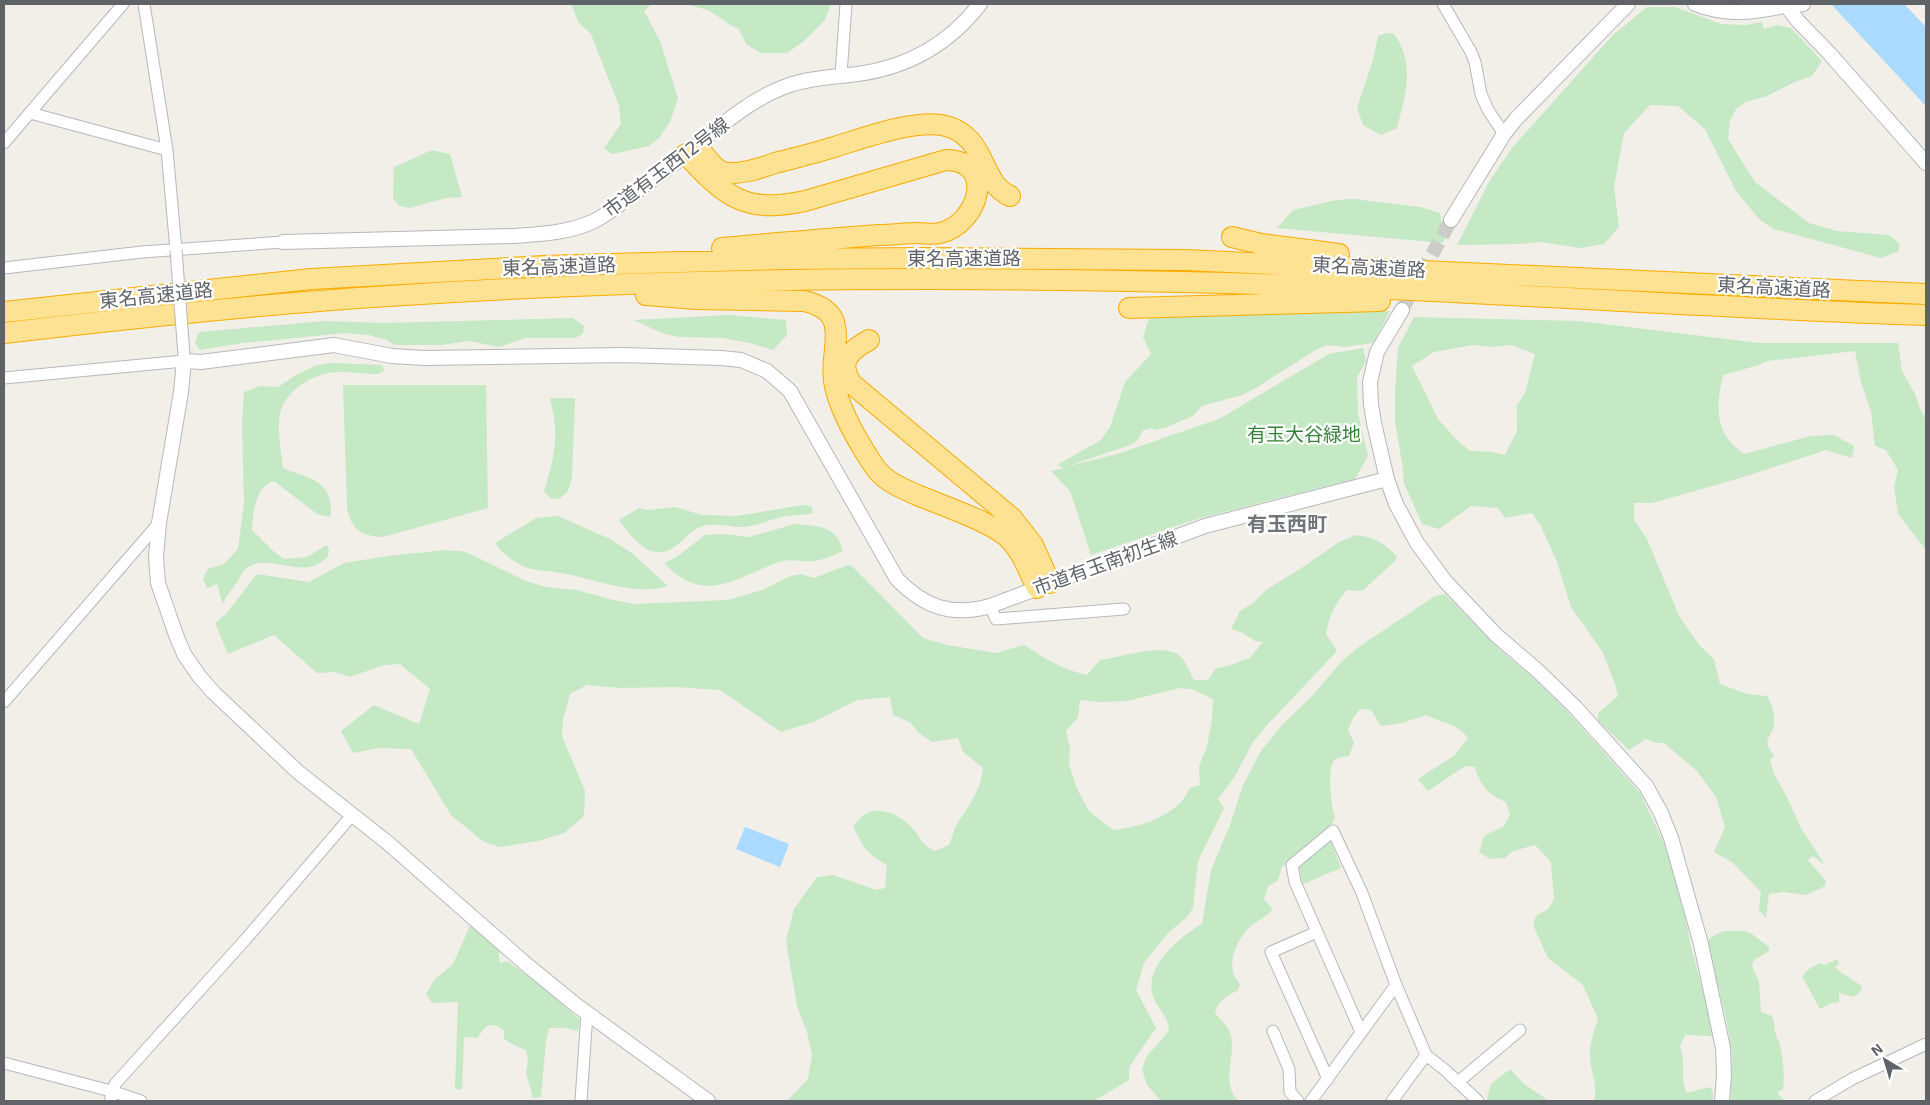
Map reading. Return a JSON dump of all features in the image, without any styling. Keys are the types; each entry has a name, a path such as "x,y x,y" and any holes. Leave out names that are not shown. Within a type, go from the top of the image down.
{"highway":[{"path":"691,150 723,172 736,172 768,166 916,125 943,125 966,136 982,157 992,182 1003,193 1010,196"},
{"path":"544,266 798,241 940,233 954,227 966,218 973,207 978,192 973,172 967,165 957,160 946,160 782,206 766,205 736,198 721,190 710,180 691,150"},
{"path":"1232,237 1261,244 1502,273"},
{"name":"東名高速道路","path":"4,312 311,279 544,266 784,259 1185,260 1502,273 1926,294"},
{"name":"東名高速道路","path":"4,333 313,301 545,288 784,280 945,279 1184,282 1807,311 1926,314"},
{"path":"545,288 696,299 804,301 816,304 832,317 836,328 834,380 840,402 864,450 880,474 897,486 1006,536 1043,585"},
{"path":"1129,308 1537,297"},
{"path":"869,340 849,353 845,369 852,384 1012,518 1033,545 1043,585"}],"street":[{"path":"6,136 30,113 123,4"},
{"path":"144,4 167,150 184,358 181,392 159,523 156,558 158,583 176,635 192,666 214,693 298,772 353,814 527,965 587,1013 708,1101"},
{"path":"841,75 846,4"},
{"name":"市道有玉西12号線","path":"283,242 514,236 561,232 577,228 606,214 744,108 770,93 803,81 879,70 899,64 929,51 945,41 966,21 980,4"},
{"path":"1443,4 1471,52 1475,62 1481,94 1488,110 1504,134"},
{"path":"1450,220 1504,134 1536,97 1628,4"},
{"path":"1695,4 1710,10 1730,13 1802,4"},
{"path":"1786,5 1798,21 1829,53 1926,163"},
{"path":"30,113 167,150"},
{"path":"4,268 142,252 283,242"},
{"path":"1402,310 1377,352 1370,382 1374,423 1396,504 1411,534 1445,581 1496,635 1576,708 1646,786 1671,838 1701,944 1724,1048 1722,1101"},
{"name":"市道有玉南初生線","path":"184,358 201,362 334,345 392,356 424,358 623,355 741,360 767,370 790,391 897,578 918,598 939,607 961,611 976,610 990,606 1205,526 1388,479"},
{"path":"4,378 184,358"},
{"path":"4,702 159,523"},
{"path":"990,606 996,619 1124,609"},
{"path":"111,1096 116,1083 245,940 353,814"},
{"path":"1361,1032 1295,882 1292,865 1333,831 1362,893 1396,986 1426,1055 1476,1100"},
{"path":"1317,932 1271,952 1328,1079"},
{"path":"1311,1101 1396,986"},
{"path":"580,1101 587,1013"},
{"path":"1458,1082 1520,1030"},
{"path":"1273,1031 1289,1069 1290,1092 1298,1101"},
{"path":"1815,1101 1852,1079 1926,1044"},
{"path":"1392,1101 1426,1055"},
{"path":"4,1063 111,1096 142,1101"}],"green space":[{"path":"571,4 652,4 644,11 660,41 678,98 670,122 660,137 649,146 612,154 604,148 621,124 619,106 591,34 579,23"},
{"path":"685,4 831,4 824,21 804,41 787,53 761,53 746,44 739,29 708,10"},
{"path":"1647,7 1675,7 1721,24 1746,25 1762,22 1764,29 1778,25 1791,28 1822,61 1812,76 1767,96 1746,102 1736,109 1730,121 1728,139 1755,182 1809,223 1837,231 1889,235 1899,243 1899,251 1881,258 1774,229 1760,220 1736,191 1705,129 1678,106 1650,105 1624,133 1614,187 1619,227 1604,244 1581,248 1540,242 1457,245 1489,182 1512,148 1613,35"},
{"path":"1386,33 1394,34 1401,45 1407,68 1407,80 1397,128 1381,135 1363,125 1357,108 1373,60 1378,36"},
{"path":"432,150 450,154 462,197 446,198 409,208 399,206 393,198 394,167"},
{"path":"1353,199 1420,207 1440,213 1442,225 1448,229 1443,243 1277,228 1293,210 1336,200"},
{"name":"有玉大谷緑地","path":"1390,311 1373,343 1344,347 1326,345 1242,395 1202,406 1193,416 1167,427 1156,430 1150,428 1142,431 1140,437 1133,444 1065,467 1117,454 1219,419 1329,354 1363,348 1366,361 1357,377 1358,413 1368,456 1355,479 1197,519 1091,555 1070,491 1051,471 1064,468 1057,465 1101,440 1110,427 1125,382 1151,354 1143,337 1150,315"},
{"path":"729,315 786,320 787,335 773,350 723,338 679,337 662,333 634,320"},
{"path":"1414,317 1579,321 1760,343 1898,343 1902,371 1926,419 1926,550 1898,514 1894,487 1898,470 1886,450 1875,446 1871,411 1861,382 1855,351 1767,361 1723,375 1719,409 1719,417 1724,433 1732,444 1744,454 1811,436 1834,435 1854,446 1852,458 1826,450 1737,479 1652,503 1634,503 1634,520 1647,539 1679,616 1700,646 1714,659 1720,684 1747,694 1767,696 1769,700 1774,713 1774,722 1768,744 1774,756 1770,760 1774,774 1801,828 1825,865 1813,856 1808,860 1826,881 1825,886 1806,895 1784,892 1769,894 1766,918 1759,910 1761,892 1732,862 1714,852 1725,827 1716,797 1697,771 1664,743 1656,743 1646,739 1629,750 1598,721 1598,713 1618,696 1615,684 1602,651 1571,607 1557,562 1541,526 1532,513 1505,518 1498,508 1471,506 1439,529 1422,524 1404,483 1395,422 1398,348","holes":["1473,345 1492,347 1511,345 1535,354 1525,393 1517,405 1517,431 1505,455 1492,452 1470,451 1456,439 1438,419 1412,366 1434,352"]},
{"path":"573,318 584,326 583,334 575,338 525,338 499,347 470,341 441,345 394,345 387,340 369,335 345,333 243,343 200,350 195,343 200,332 324,321 384,323"},
{"path":"333,363 381,365 385,370 378,374 334,372 320,375 305,382 286,399 280,414 279,427 283,468 312,479 323,487 330,501 330,517 317,514 274,481 268,484 259,494 254,508 252,530 284,559 307,557 327,545 329,551 327,558 317,565 302,568 267,563 258,563 250,566 243,571 223,604 217,584 207,588 203,579 208,569 224,564 238,549 244,504 242,425 244,392 260,386 278,387 296,375 317,365"},
{"path":"343,385 486,385 488,508 383,537 359,531 352,522 347,508"},
{"path":"550,398 575,398 572,478 568,491 559,499 550,498 544,491 555,446 554,417"},
{"path":"803,505 811,506 813,513 786,516 745,527 705,525 694,530 674,548 662,552 650,551 645,548 634,539 619,520 639,508 648,510 675,507 702,515 736,516"},
{"path":"558,516 610,539 633,554 668,586 653,589 625,588 568,574 537,570 521,565 510,558 495,543 536,518"},
{"path":"795,524 818,527 831,532 840,542 843,551 818,560 779,562 734,581 707,586 693,583 679,576 664,563 678,556 705,535 725,534 749,537"},
{"path":"1356,535 1368,537 1384,544 1397,557 1362,591 1347,590 1339,599 1333,610 1326,634 1337,651 1253,742 1235,776 1218,799 1224,808 1198,861 1193,908 1187,917 1168,933 1144,963 1136,990 1156,1028 1129,1067 1129,1080 1094,1101 787,1101 808,1079 812,1055 807,1032 797,1006 786,941 794,909 817,877 833,875 876,890 885,888 887,865 866,849 853,826 867,813 873,811 886,812 904,820 925,844 935,851 949,845 982,776 983,768 963,752 958,738 932,742 919,733 910,722 893,715 890,697 857,700 816,721 781,732 720,690 676,687 619,688 587,685 570,694 563,720 562,736 585,791 584,816 564,833 538,841 500,847 484,842 451,815 411,749 379,748 353,753 341,731 374,705 419,724 430,689 400,664 384,665 350,677 335,672 317,673 274,635 228,654 215,623 226,614 257,574 309,582 344,563 445,550 466,552 526,581 546,587 577,590 634,604 728,600 762,590 790,576 801,574 814,578 848,565 852,566 923,638 947,645 996,653 1024,645 1062,667 1087,675 1100,660 1164,650 1173,652 1182,658 1194,680 1208,680 1216,668 1250,658 1263,642 1255,641 1243,633 1231,629 1240,611 1253,603 1266,590 1339,542","holes":["1180,688 1191,689 1213,699 1212,719 1207,746 1199,767 1200,785 1190,788 1181,802 1164,815 1139,825 1113,830 1089,811 1077,789 1069,764 1070,749 1066,731 1078,717 1080,700 1098,702 1127,701"]},
{"path":"1445,594 1499,649 1531,676 1566,710 1640,793 1666,847 1713,1028 1712,1036 1685,1035 1680,1046 1686,1093 1710,1087 1713,1092 1713,1101 1594,1101 1595,1085 1590,1053 1598,1019 1583,985 1548,958 1533,925 1536,916 1548,909 1554,899 1551,862 1535,845 1513,851 1505,858 1490,859 1479,852 1484,836 1504,826 1510,815 1506,802 1495,797 1486,789 1475,767 1465,766 1428,791 1418,779 1455,755 1468,738 1463,732 1458,728 1426,715 1402,723 1381,726 1371,710 1360,709 1353,718 1348,730 1354,743 1349,756 1337,759 1332,765 1330,788 1335,817 1332,824 1282,867 1278,880 1268,887 1264,899 1273,909 1249,928 1238,943 1232,964 1235,978 1240,984 1238,990 1223,999 1216,1009 1215,1013 1227,1027 1231,1036 1232,1052 1229,1077 1233,1093 1238,1101 1161,1101 1147,1085 1142,1069 1147,1056 1169,1031 1166,1018 1154,999 1151,988 1153,976 1164,955 1183,937 1202,924 1211,870 1230,825 1243,785 1261,751 1283,724 1312,696 1342,661 1360,646 1435,596"},
{"path":"1330,840 1341,868 1303,884 1299,867"},
{"path":"470,926 481,930 500,947 500,963 507,961 545,989 580,1020 578,1031 565,1028 549,1028 541,1097 533,1098 526,1073 528,1061 526,1050 504,1039 504,1030 495,1025 486,1026 477,1038 464,1037 462,1089 458,1090 455,1088 458,1002 432,1003 426,994 434,980 453,964"},
{"path":"1724,931 1744,931 1752,934 1769,947 1769,951 1753,961 1752,966 1759,982 1761,1012 1772,1016 1775,1033 1780,1045 1784,1080 1783,1089 1778,1094 1785,1101 1731,1101 1731,1048 1720,995 1708,955 1710,939"},
{"path":"1837,959 1839,964 1835,967 1862,986 1861,991 1854,997 1839,993 1839,1002 1831,1003 1820,1009 1802,976 1809,969 1820,963 1825,965"},
{"path":"1510,1069 1523,1083 1549,1101 1489,1101 1487,1099 1491,1084"}],"water":[{"path":"1831,4 1904,4 1926,27 1926,106"},
{"path":"745,827 789,844 780,867 736,849"}],"tunnel":[{"path":"1402,310 1451,220"}],"district":[{"name":"有玉西町","path":"1287,524"}]}
